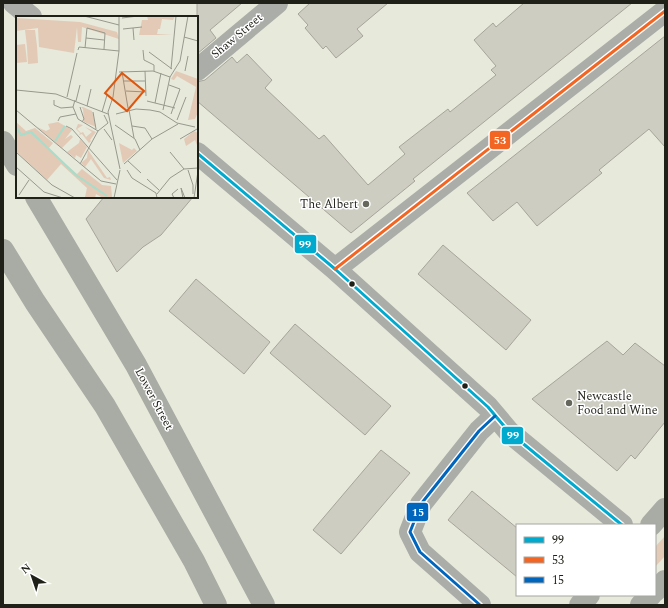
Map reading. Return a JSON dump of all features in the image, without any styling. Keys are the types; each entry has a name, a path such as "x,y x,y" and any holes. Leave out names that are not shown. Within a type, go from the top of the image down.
{"highway":[{"path":"3,142 16,163"},
{"name":"Lower Street","path":"37,198 136,365 264,605"},
{"path":"3,250 35,302 106,406 194,561 216,605"},
{"path":"652,524 665,509"},
{"path":"656,590 665,581"},
{"path":"580,605 588,596"},
{"path":"641,605 650,596"}],"street":[{"path":"14,3 31,16"},
{"name":"Shaw Street","path":"198,69 277,3"},
{"path":"335,270 665,11"},
{"path":"198,154 335,270 495,416 509,432 621,524"},
{"path":"480,605 420,552 410,532 421,504 479,432 495,416"}],"shaded area":[{"path":"665,536 665,556 656,566 656,546"}],"building":[{"path":"197,3 242,3 210,30 216,38 198,53"},
{"path":"310,3 388,3 357,29 363,36 336,58 326,46 323,49 305,28 308,25 298,14"},
{"path":"524,3 632,3 413,179 415,181 351,233 198,102 198,82 205,80 232,57 237,63 247,54 272,80 265,88 319,139 324,135 368,185 405,154 399,147 448,109 450,112 496,75 491,70 496,66 474,40 493,23 496,27"},
{"path":"665,36 665,147 649,129 599,170 602,173 537,226 517,202 493,221 467,193"},
{"path":"103,198 192,198 161,235 143,247 117,272 86,219"},
{"path":"443,245 531,320 506,350 418,274"},
{"path":"196,279 270,342 244,374 169,311"},
{"path":"295,324 391,406 365,435 270,353"},
{"path":"607,341 623,355 635,343 665,366 665,422 635,459 631,455 617,471 532,399"},
{"path":"381,450 410,473 341,554 313,530"},
{"path":"472,491 516,527 516,576 448,520"}],"transit line":[{"name":"53","path":"335,269 665,11"},
{"name":"99","path":"198,154 335,269 488,407 509,432 621,524"},
{"name":"15","path":"480,605 420,552 410,532 421,504 479,431 495,416"}],"place":[{"name":"The Albert","path":"366,204"},
{"name":"Newcastle Food and Wine","path":"569,403"}]}
